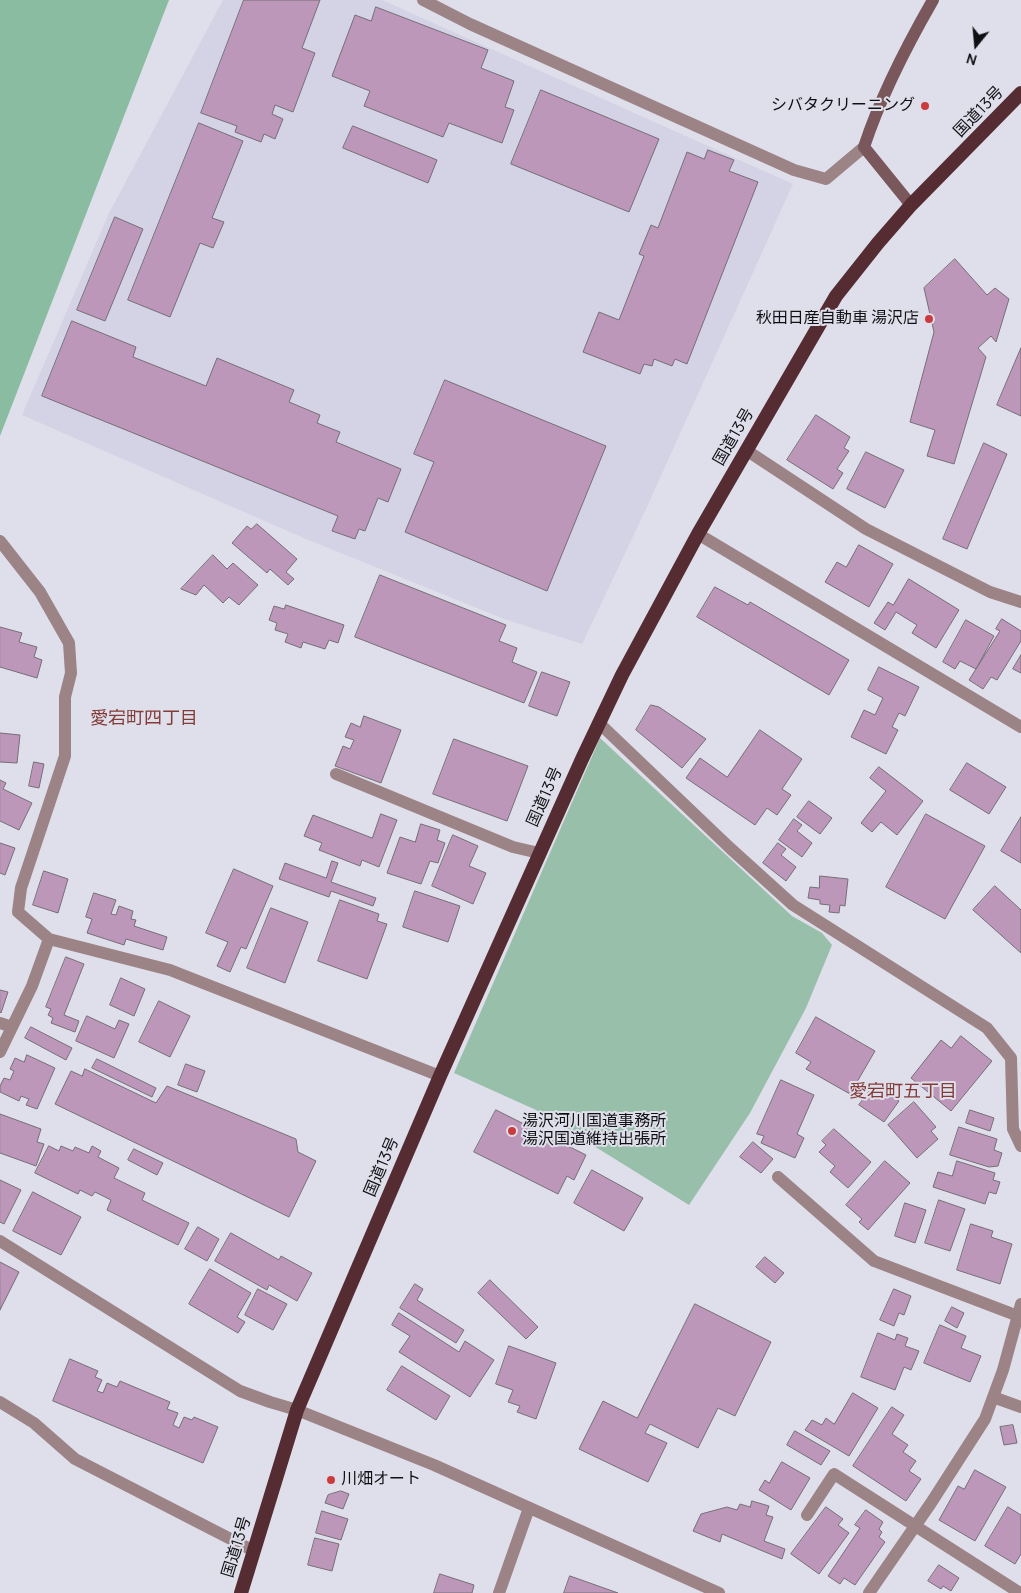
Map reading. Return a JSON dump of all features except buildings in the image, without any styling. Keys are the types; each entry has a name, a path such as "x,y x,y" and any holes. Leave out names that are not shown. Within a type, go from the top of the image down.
{"highway":[{"name":"国道13号","path":"241,1593 297,1410 440,1076 539,853 622,675 698,534 836,296 911,205 1021,93"}],"main road":[{"path":"911,205 864,147 873,120 908,44 933,0"}],"street":[{"path":"423,0 470,24 794,170 826,179 864,147"},
{"path":"746,450 866,529 990,592 1021,602"},
{"path":"698,534 1021,727"},
{"path":"0,541 40,592 69,643 72,673 66,697 65,756 21,888 18,912 50,939 170,970 440,1076"},
{"path":"599,723 730,848 793,905 987,1028 1011,1058 1012,1129 1021,1146"},
{"path":"336,774 513,847 539,853"},
{"path":"0,1052 6,1025 32,986 50,939"},
{"path":"778,1177 874,1261 1020,1310 1003,1370 985,1420 869,1593"},
{"path":"0,1241 240,1391 297,1410 434,1465 719,1593"},
{"path":"993,1398 1021,1407"},
{"path":"0,1402 34,1423 75,1459 254,1551"},
{"path":"807,1515 834,1474 1020,1593"},
{"path":"499,1593 529,1508"}],"shaded area":[{"path":"223,0 382,0 793,184 646,509 582,644 504,619 306,539 22,415 109,213"}],"green space":[{"path":"0,0 169,0 0,436"},
{"path":"600,738 792,916 822,933 832,945 806,1008 750,1113 689,1205 536,1110 454,1073"}],"place":[{"name":"シバタクリーニング","path":"925,106"},
{"name":"秋田日産自動車 湯沢店","path":"929,319"},
{"name":"湯沢河川国道事務所 湯沢国道維持出張所","path":"512,1131"},
{"name":"川畑オート","path":"331,1480"}],"district":[{"name":"愛宕町四丁目","path":"144,719"},
{"name":"愛宕町五丁目","path":"903,1092"}]}
